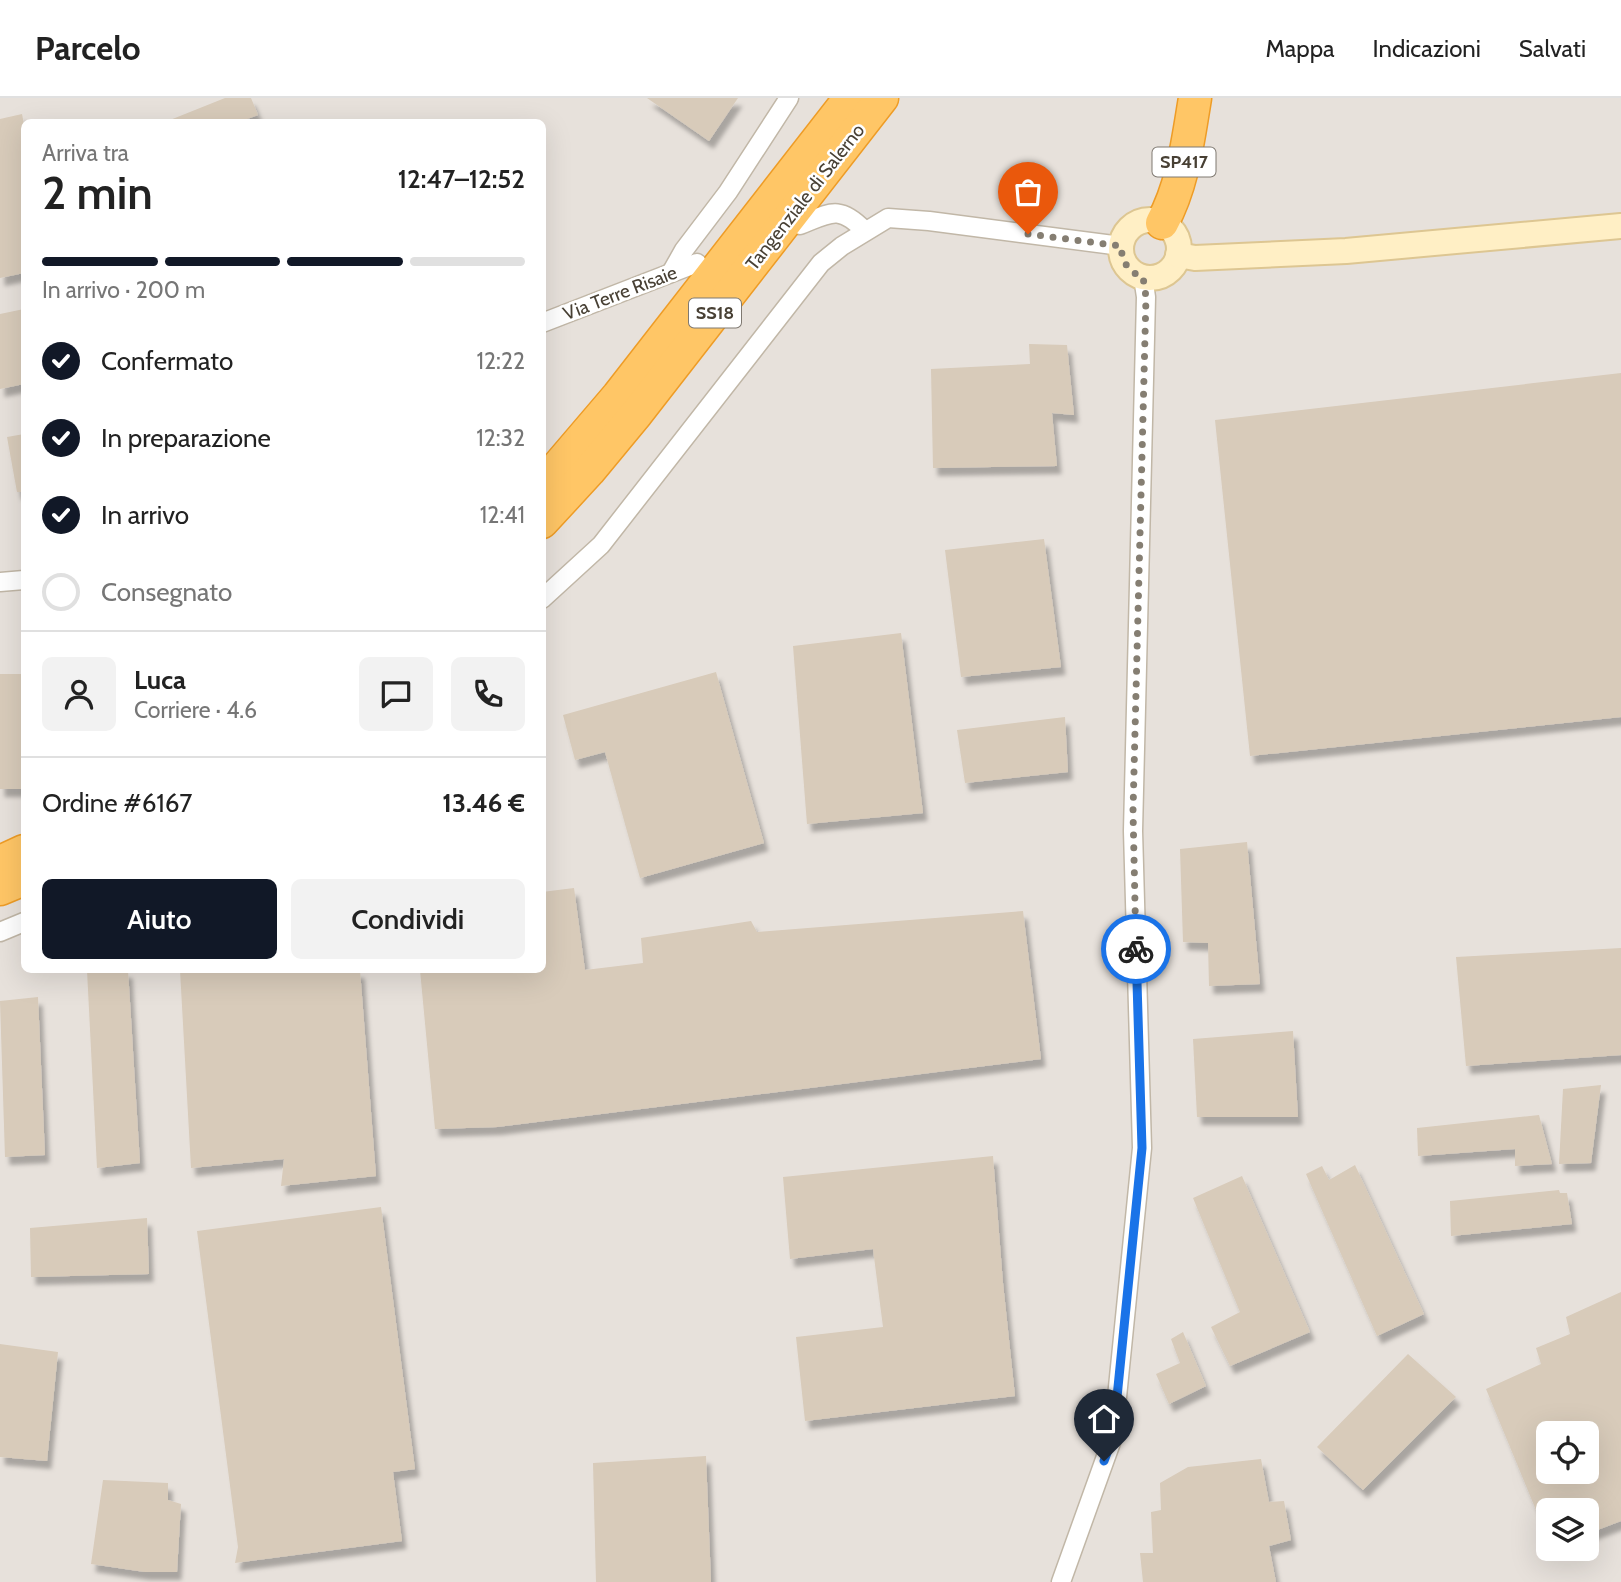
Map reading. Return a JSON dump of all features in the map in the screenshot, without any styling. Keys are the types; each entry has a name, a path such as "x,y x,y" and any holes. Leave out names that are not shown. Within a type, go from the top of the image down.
{"highway":[{"name":"Tangenziale di Salerno","path":"546,480 618,396 850,98"},
{"name":"Tangenziale di Salerno","path":"546,518 638,413 881,98"},
{"name":"SP417","path":"1162,223 1170,208 1185,159 1195,98"},
{"path":"0,862 21,852"},
{"path":"0,889 21,880"}],"street":[{"path":"671,273 789,98"},
{"path":"800,225 830,213 846,214 865,231"},
{"path":"546,595 601,545 821,263 865,231 888,218 1121,246"},
{"path":"1153,220 1162,223 1170,228 1175,236 1178,255 1175,264 1161,276 1153,278 1135,275 1121,255 1123,237 1135,224 1153,220"},
{"path":"1178,255 1195,258 1346,251 1621,226"},
{"name":"Via Terre Risaie","path":"546,321 697,262"},
{"path":"1061,1582 1113,1437 1142,1148 1133,831 1146,297 1143,277"},
{"path":"0,582 21,580"},
{"path":"0,932 21,923"}],"shaded area":[{"path":"0,98 1621,98 1621,1582 0,1582"}],"building":[{"path":"225,98 251,98 258,115 247,119 172,119"},
{"path":"647,98 738,98 709,141"},
{"path":"22,114 23,119 21,274 0,278 0,119"},
{"path":"21,310 21,385 0,389 0,314"},
{"path":"1029,344 1067,345 1074,415 1052,413 1057,466 933,468 931,369 1030,364"},
{"path":"1621,373 1621,717 1250,756 1215,420"},
{"path":"21,435 21,492 17,492 7,437"},
{"path":"1044,539 1061,667 961,677 945,550"},
{"path":"901,633 923,813 807,824 793,646"},
{"path":"716,672 764,843 640,878 605,752 575,760 563,715"},
{"path":"0,674 21,674 21,789 0,789"},
{"path":"1065,717 1068,772 965,783 957,730"},
{"path":"1247,842 1260,984 1209,986 1208,943 1183,942 1180,849"},
{"path":"574,888 585,970 643,963 641,938 751,921 757,932 1023,911 1041,1059 497,1127 435,1129 420,973 546,973 546,892"},
{"path":"1621,948 1621,1055 1466,1066 1456,957"},
{"path":"87,973 128,973 140,1163 97,1168"},
{"path":"180,973 360,973 376,1176 281,1186 284,1159 191,1168"},
{"path":"38,997 45,1155 5,1157 0,1001"},
{"path":"1293,1031 1298,1117 1197,1117 1193,1039"},
{"path":"1601,1085 1591,1163 1559,1164 1563,1089"},
{"path":"1539,1115 1552,1164 1515,1166 1515,1149 1418,1156 1417,1128"},
{"path":"993,1156 1015,1396 805,1421 796,1337 883,1327 873,1249 790,1259 783,1177"},
{"path":"1355,1165 1424,1314 1377,1336 1306,1174 1322,1166 1329,1180"},
{"path":"1242,1176 1310,1332 1230,1366 1211,1327 1240,1312 1193,1198"},
{"path":"1559,1190 1560,1193 1567,1193 1572,1224 1451,1236 1450,1201"},
{"path":"381,1207 415,1469 393,1472 402,1541 235,1563 238,1547 197,1231"},
{"path":"147,1218 149,1274 31,1277 30,1228"},
{"path":"1621,1292 1621,1521 1599,1529 1599,1498 1536,1498 1536,1510 1486,1389 1541,1364 1536,1348 1570,1334 1566,1317"},
{"path":"1183,1332 1206,1386 1169,1404 1156,1374 1180,1363 1171,1339"},
{"path":"0,1344 58,1352 47,1461 0,1457"},
{"path":"1408,1354 1456,1397 1363,1490 1317,1447"},
{"path":"706,1456 711,1582 596,1582 593,1463"},
{"path":"1261,1459 1269,1502 1284,1501 1291,1540 1269,1546 1276,1582 1143,1582 1140,1553 1153,1553 1151,1512 1161,1510 1160,1483 1188,1467"},
{"path":"103,1480 168,1483 168,1500 181,1504 177,1572 145,1572 91,1564"}],"way so far":[{"path":"1028,234 1121,246 1124,263 1135,275 1143,277 1146,297 1133,811 1136,949"}],"route":[{"path":"1104,1461 1113,1437 1142,1148 1136,949"}]}
